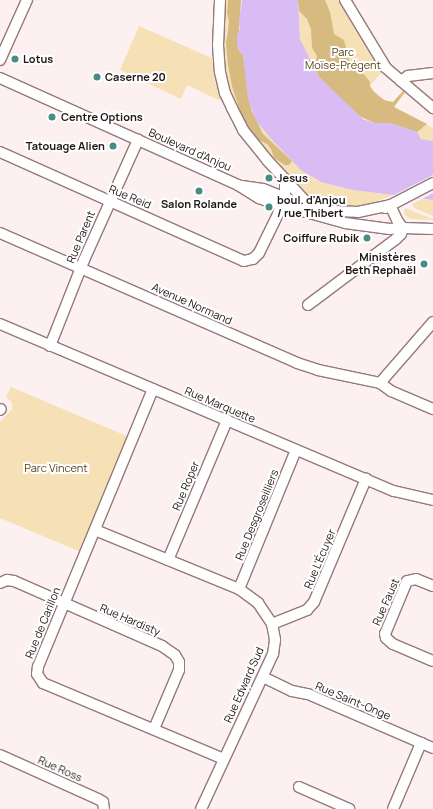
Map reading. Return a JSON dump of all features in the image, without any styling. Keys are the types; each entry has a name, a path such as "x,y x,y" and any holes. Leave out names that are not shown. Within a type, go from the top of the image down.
{"street":[{"path":"0,60 27,0"},
{"path":"220,0 220,72 225,93 243,130 285,181 309,205"},
{"path":"345,0 385,66 400,81 433,108"},
{"path":"400,81 408,76 433,73"},
{"name":"Boulevard d'Anjou","path":"0,78 238,185 259,198 283,202"},
{"name":"Rue Parent","path":"50,346 110,201 138,140"},
{"name":"Rue Reid","path":"0,152 237,259 250,260 259,253 283,202"},
{"path":"283,202 285,181"},
{"path":"325,218 363,217 378,213 402,198 433,183"},
{"path":"283,202 309,205 333,211 348,212 363,211 390,205"},
{"path":"283,202 336,222 390,229 433,229"},
{"path":"308,305 402,234 403,228 396,219 390,205"},
{"name":"Avenue Normand","path":"0,233 305,366 380,383 391,391 433,410"},
{"path":"380,383 433,322"},
{"name":"Rue Marquette","path":"0,324 398,493 433,500"},
{"name":"Rue de Carillon","path":"153,389 38,667 38,678 43,683 224,759"},
{"name":"Rue Roper","path":"168,560 227,420"},
{"name":"Rue Desgroseilliers","path":"239,589 296,450"},
{"name":"Rue L'Écuyer","path":"272,624 307,610 314,602 366,479"},
{"name":"Rue Edward Sud","path":"95,530 239,589 258,603 272,624 275,640 274,649 263,677 201,809"},
{"name":"Rue Faust","path":"433,586 419,580 410,579 404,587 386,629 385,636 394,644 433,661"},
{"name":"Rue Hardisty","path":"0,583 7,580 14,581 162,646 176,654 179,662 179,670 154,729"},
{"name":"Rue Saint-Onge","path":"263,677 292,691 308,694 433,748"},
{"path":"392,809 421,743"},
{"name":"Rue Ross","path":"0,755 98,799 103,802 104,809"},
{"path":"299,787 349,809"}],"green space":[{"path":"225,0 228,0 227,13 229,21 226,35 243,120 232,97 226,75 224,50"},
{"path":"228,0 241,0 238,49 243,55 251,109 263,134 292,161 289,165 285,165 274,158 271,149 267,144 256,139 243,120 232,86 228,65 226,43 229,21 227,13"},
{"name":"Parc Moïse-Prégent","path":"298,0 341,0 384,69 370,86 378,96 389,102 393,102 403,91 405,92 394,107 433,128 433,141 421,139 418,135 398,127 312,65 300,39"},
{"name":"Parc Moïse-Prégent","path":"298,0 325,0 330,12 334,34 344,40 349,60 370,82 370,86 373,91 384,100 393,102 403,91 405,92 394,107 427,124 417,132 390,123 374,123 357,115 318,76 314,66 317,56 312,48 311,29 307,19 299,11"},
{"path":"139,26 214,59 225,103 187,85 181,99 120,70"},
{"path":"256,121 298,167 316,180 353,190 393,195 368,205 354,207 331,206 313,200 256,139 261,142 263,134"},
{"path":"422,199 433,200 433,216 414,208 412,204"},
{"path":"405,208 433,220 410,219 404,214"},
{"name":"Parc Vincent","path":"11,387 129,437 81,552 0,518 0,422 12,409 12,402 6,397"}],"shaded area":[{"path":"242,0 298,0 300,39 318,76 363,119 374,123 390,123 417,132 421,139 433,141 433,200 353,190 321,182 302,171 273,141 256,121 248,99 243,55 238,49 237,43 237,35 240,29 239,22"}],"pier":[{"path":"433,175 433,193 418,201 390,197"}],"place":[{"name":"Lotus","path":"15,59"},
{"name":"Caserne 20","path":"97,77"},
{"name":"Centre Options","path":"52,117"},
{"name":"Tatouage Alien","path":"113,146"},
{"name":"Jesus","path":"269,178"},
{"name":"Salon Rolande","path":"199,191"},
{"name":"boul. d'Anjou / rue Thibert","path":"269,207"},
{"name":"Coiffure Rubik","path":"367,238"},
{"name":"Ministères Beth Rephaël","path":"424,264"}]}
